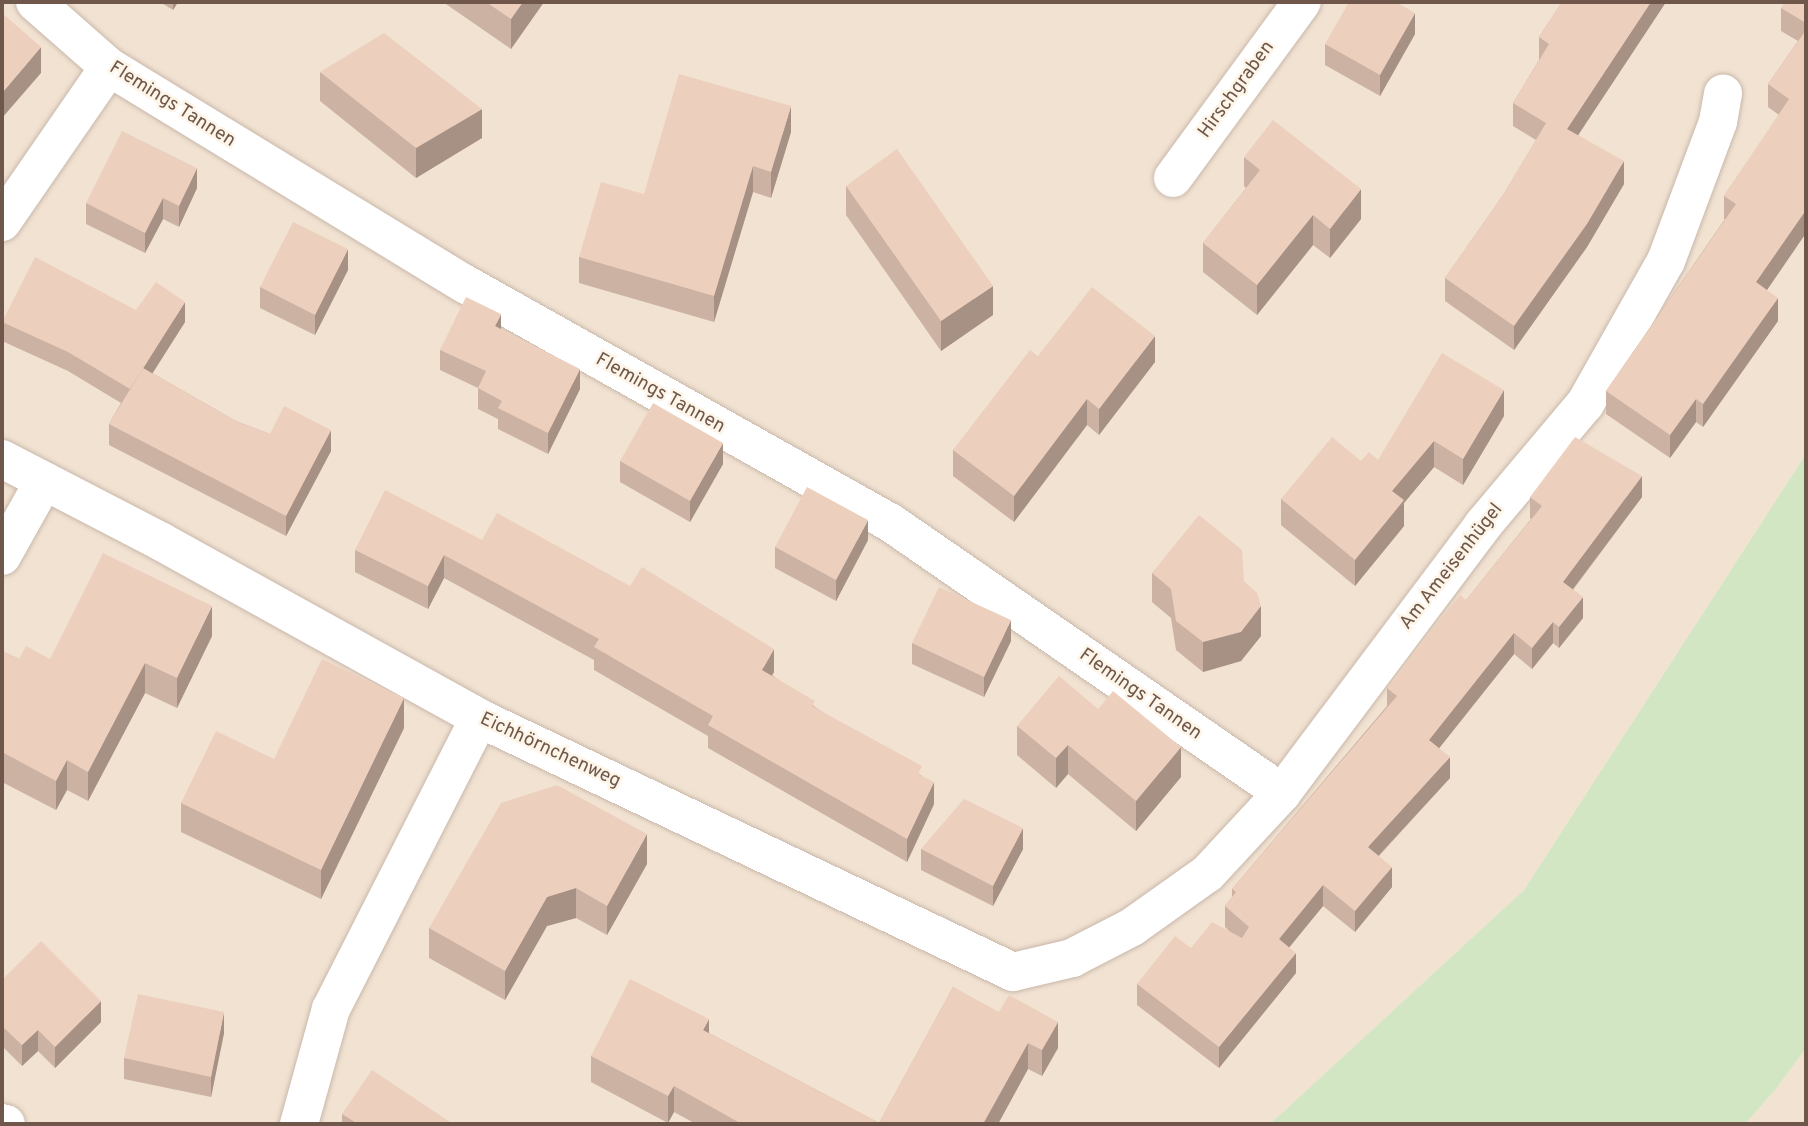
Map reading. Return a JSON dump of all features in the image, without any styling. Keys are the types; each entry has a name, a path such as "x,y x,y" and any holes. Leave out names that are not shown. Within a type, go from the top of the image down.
{"street":[{"name":"Flemings Tannen","path":"35,2 109,67 465,284 891,523 1282,793"},
{"name":"Hirschgraben","path":"1173,178 1302,2"},
{"path":"2,222 109,67"},
{"name":"Am Ameisenhügel","path":"1072,958 1132,927 1208,873 1282,793 1483,525 1585,404 1666,261 1718,122 1723,93"},
{"name":"Eichhörnchenweg","path":"2,459 479,718 1013,972 1072,958"},
{"path":"2,556 44,481"},
{"path":"299,1124 331,1009 479,718"}],"shaded area":[{"path":"2,2 1806,2 1806,454 1524,890 1270,1124 2,1124"},
{"path":"1806,1048 1806,1124 1745,1124 1775,1090"}],"green space":[{"path":"1806,454 1806,1048 1775,1090 1745,1124 1270,1124 1524,890"}],"building":[{"path":"486,2 523,2 511,19"},
{"path":"1349,2 1396,2 1415,13 1380,75 1325,44"},
{"path":"1562,2 1651,2 1567,129 1624,161 1587,224 1514,326 1445,278 1503,195 1546,123 1513,103 1549,44 1539,37"},
{"path":"1784,2 1806,2 1806,23 1781,8"},
{"path":"2,13 41,47 2,93"},
{"path":"1806,30 1806,210 1756,282 1778,298 1703,404 1696,399 1670,435 1606,391 1736,204 1724,196 1789,99 1768,84"},
{"path":"384,33 482,109 416,148 320,72"},
{"path":"679,74 791,106 771,172 753,166 714,296 579,257 601,182 644,194"},
{"path":"1273,120 1361,189 1330,229 1313,215 1257,285 1203,243 1260,170 1244,157"},
{"path":"122,131 197,168 179,206 163,198 145,233 86,203"},
{"path":"897,149 993,286 941,321 846,186"},
{"path":"293,222 348,249 315,315 260,287"},
{"path":"35,257 136,310 156,282 185,302 130,389 68,352 2,322"},
{"path":"1092,287 1155,336 1099,409 1087,399 1014,496 953,450 1030,350 1038,356"},
{"path":"466,297 501,314 495,326 580,369 548,433 498,408 502,401 478,388 486,371 440,350"},
{"path":"1442,353 1504,390 1463,459 1434,441 1392,491 1404,500 1355,560 1281,499 1332,437 1361,461 1369,452 1378,460"},
{"path":"143,368 236,421 270,434 284,406 331,430 286,516 109,424"},
{"path":"653,403 723,443 690,501 620,461"},
{"path":"1575,437 1642,476 1563,582 1583,597 1559,627 1553,622 1532,648 1514,633 1429,740 1450,757 1368,847 1392,867 1355,911 1323,885 1279,939 1296,953 1219,1047 1137,984 1175,936 1191,948 1212,922 1242,938 1249,927 1225,906 1236,892 1232,889 1397,696 1387,688 1426,637 1460,595 1466,600 1542,506 1530,497"},
{"path":"807,487 868,520 836,580 775,547"},
{"path":"385,490 482,540 497,513 630,586 642,567 774,649 762,670 815,701 812,706 922,766 918,774 934,782 907,839 708,725 713,716 594,647 599,639 444,555 428,586 355,550"},
{"path":"1199,515 1242,550 1244,581 1257,593 1261,606 1241,632 1203,642 1176,621 1171,589 1152,573"},
{"path":"103,553 212,606 177,678 145,663 88,772 67,760 56,781 2,752 2,651 19,659 26,646 50,659"},
{"path":"939,587 1011,620 984,677 912,643"},
{"path":"322,659 404,698 321,870 181,803 216,731 274,759"},
{"path":"1059,676 1098,709 1113,691 1181,747 1136,801 1068,745 1056,758 1017,726"},
{"path":"557,785 647,834 607,906 576,888 547,897 505,971 429,928 501,803"},
{"path":"964,799 1023,828 993,886 921,849"},
{"path":"41,941 101,1001 55,1047 38,1030 22,1045 2,1026 2,980"},
{"path":"630,979 709,1019 703,1030 879,1123 953,987 999,1012 1009,995 1058,1022 1042,1050 1028,1043 983,1124 739,1124 674,1086 668,1096 591,1056"},
{"path":"138,994 224,1012 211,1077 124,1058"},
{"path":"372,1070 453,1124 358,1124 342,1114"}]}
